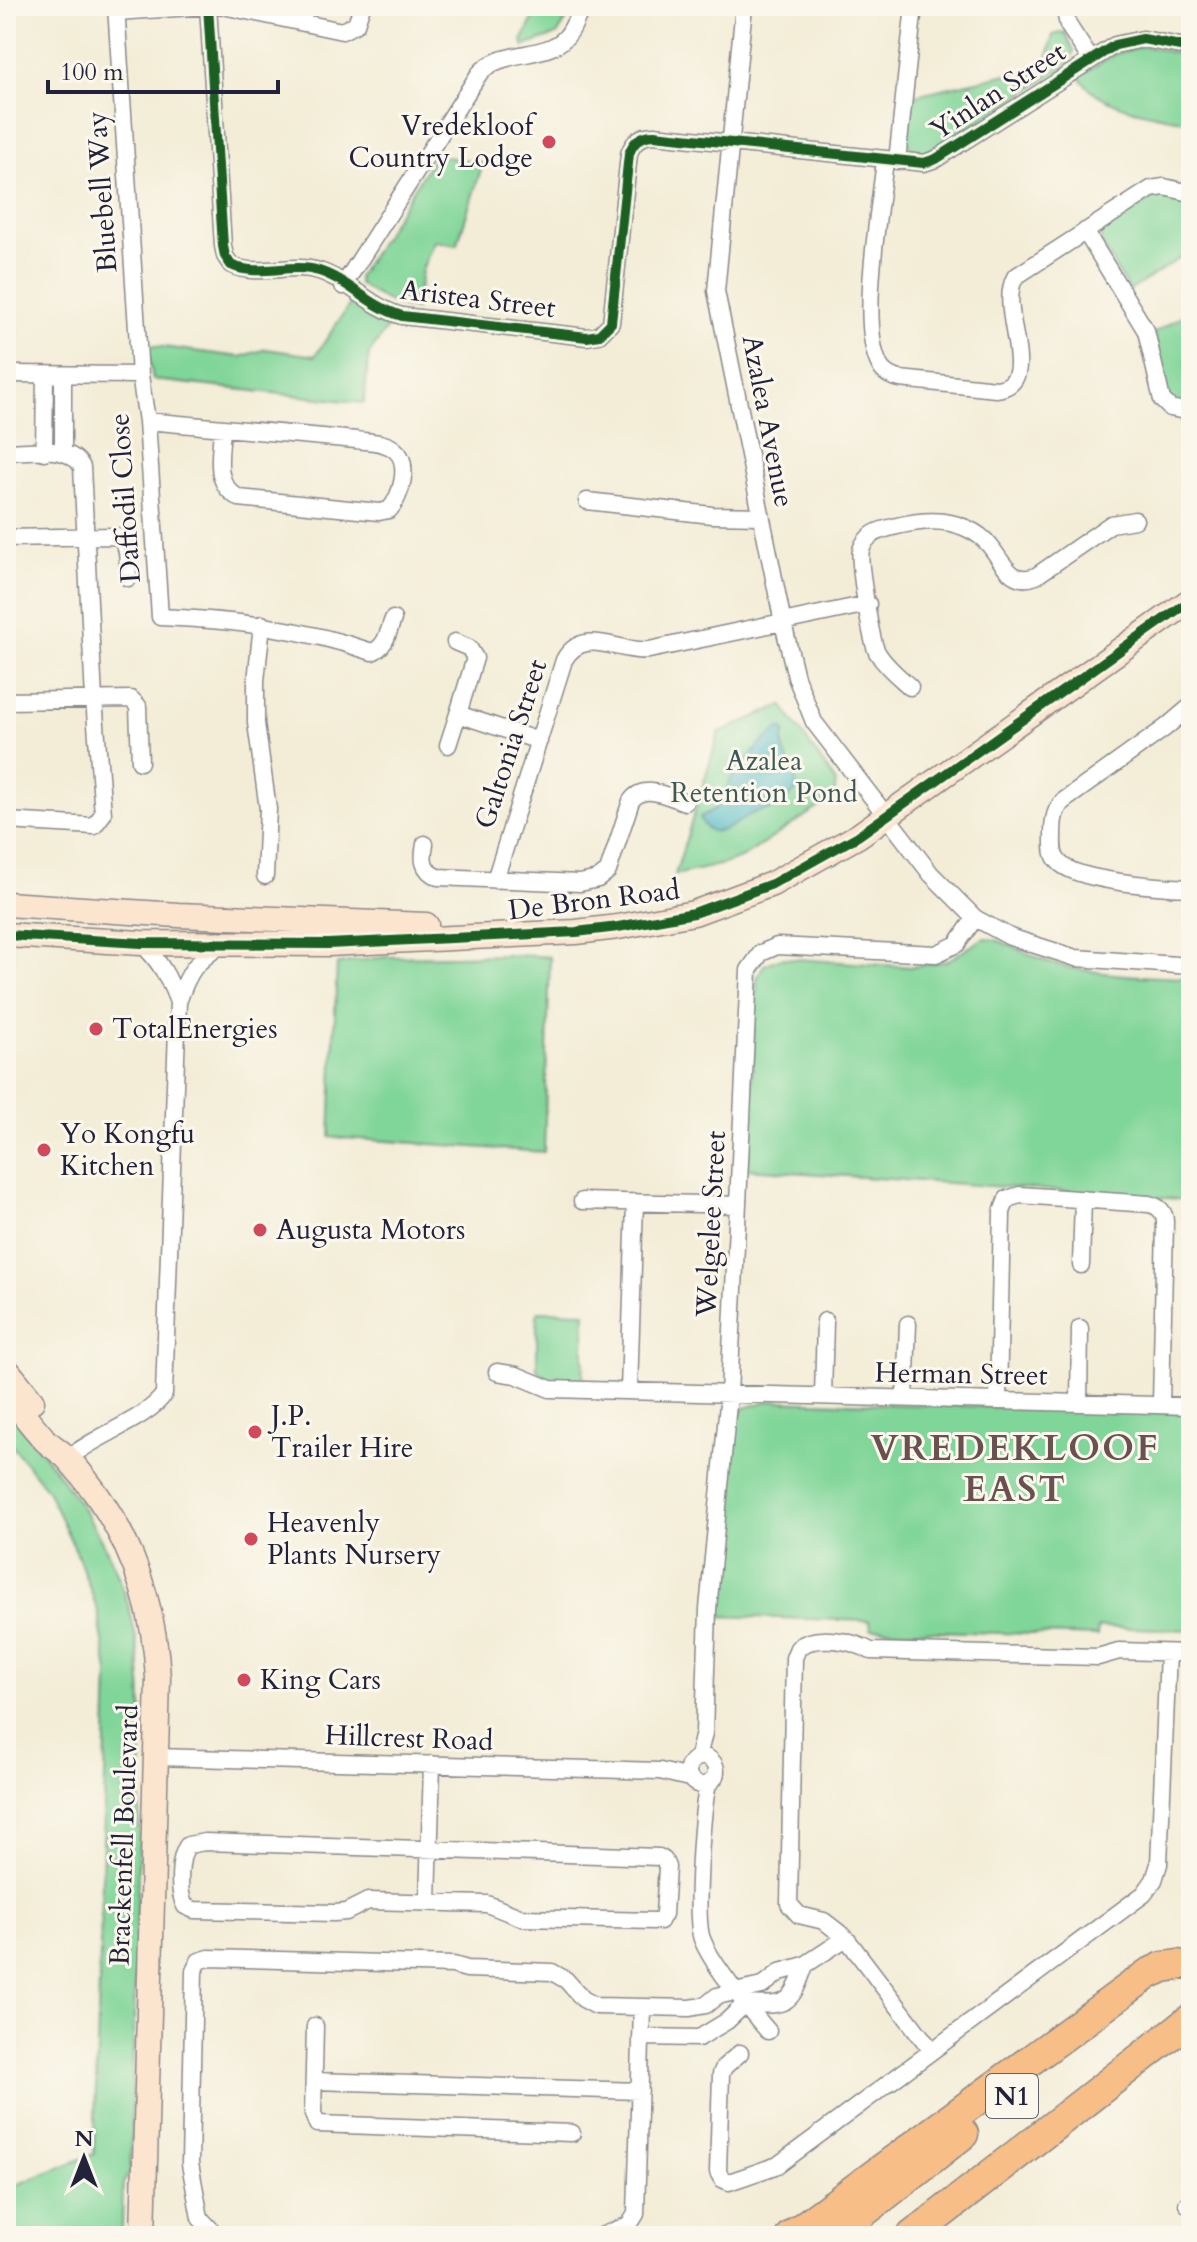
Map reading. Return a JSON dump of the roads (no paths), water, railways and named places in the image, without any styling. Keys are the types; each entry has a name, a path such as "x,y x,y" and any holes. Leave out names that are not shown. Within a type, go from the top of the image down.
{"highway":[{"path":"791,2236 1148,1974 1184,1960"},
{"name":"N1","path":"833,2236 1184,1960"},
{"name":"N1","path":"912,2236 1191,2019"}],"street":[{"path":"116,9 208,6"},
{"name":"Aristea Street","path":"208,6 225,256 231,265 240,270 308,269 322,272 382,309 402,316 587,337 599,335 608,328 612,317 629,154 634,144 649,135 729,144"},
{"path":"223,6 342,31 356,24 362,6"},
{"path":"343,286 483,69 494,62 558,43 567,36 582,6"},
{"name":"Azalea Avenue","path":"744,6 716,291 783,623 796,677 814,722 947,893 975,918 1010,937 1076,958 1191,966"},
{"path":"914,6 870,317 879,364 885,373 894,378 996,389 1012,383 1019,366 1011,322 1012,283 1020,272 1151,189 1164,187 1191,193"},
{"path":"1064,6 1068,25 1091,60"},
{"name":"Bluebell Way","path":"116,9 140,375"},
{"name":"Yinlan Street","path":"729,144 891,161 931,162 1115,45 1133,39 1191,48"},
{"path":"1085,231 1146,331 1162,400 1170,408 1191,412"},
{"path":"6,374 140,375"},
{"path":"44,452 45,375"},
{"path":"63,375 63,452"},
{"name":"Daffodil Close","path":"140,375 147,421 160,617 262,624"},
{"path":"147,421 356,440 387,446 400,456 400,493 389,510 379,512 239,498 230,493 221,477 222,428"},
{"path":"6,452 63,452 74,455 82,467 103,814 94,826 6,821"},
{"path":"587,501 712,515 761,516"},
{"path":"910,687 891,670 878,653 870,635 860,564 861,551 872,535 932,521 957,525 980,536 1012,575 1026,579 1036,576 1111,524 1135,520"},
{"path":"6,538 116,536 126,546 128,578"},
{"name":"De Bron Road","path":"6,935 141,943 328,944 576,932 694,913 772,884 831,853 887,817 1191,600"},
{"path":"783,623 868,604"},
{"path":"265,876 268,809 256,723 256,681 262,624 328,637 372,652 379,650 385,642 393,619"},
{"name":"Galtonia Street","path":"495,880 564,660 579,644 593,641 642,651 783,623"},
{"path":"448,745 475,658 469,648 455,642"},
{"path":"6,701 126,699 136,702 140,762"},
{"path":"1191,706 1062,802 1054,814 1053,846 1056,859 1071,870 1135,885 1191,888"},
{"path":"458,714 539,741"},
{"path":"425,844 422,860 438,877 571,885 598,879 611,865 631,801 637,794 647,791 685,802"},
{"name":"De Bron Road","path":"6,904 178,915 576,932"},
{"name":"Welgelee Street","path":"768,2031 741,1997 701,1935 702,1809 699,1771 704,1733 708,1609 729,1394 748,977 755,957 777,946 936,954 957,944 975,918"},
{"path":"141,943 168,974 178,1002"},
{"path":"68,1459 80,1447 153,1407 164,1394 178,1002 188,974 198,961 221,945"},
{"path":"998,1401 1002,1207 1007,1199 1016,1195 1154,1205 1163,1213 1161,1405"},
{"path":"1081,1265 1083,1199"},
{"path":"582,1201 738,1205"},
{"path":"629,1391 635,1202"},
{"path":"823,1396 825,1321"},
{"path":"905,1398 908,1324"},
{"path":"1079,1403 1080,1328"},
{"name":"Brackenfell Boulevard","path":"6,1369 59,1435 68,1459"},
{"name":"Herman Street","path":"497,1372 516,1375 550,1389 1191,1406"},
{"name":"Brackenfell Boulevard","path":"6,1392 47,1442 68,1459 110,1516 122,1537 149,1607 156,1637 156,1757 143,2236"},
{"path":"932,2051 846,1938 830,1924 799,1915 792,1909 788,1898 794,1658 801,1644 810,1641 855,1642 871,1651 1098,1657 1119,1651 1191,1653"},
{"path":"740,2053 724,2067 721,2074 718,2172 722,2179 729,2182 778,2165 1150,1887 1159,1864 1168,1653"},
{"name":"Hillcrest Road","path":"156,1757 699,1771"},
{"path":"428,1902 432,1764"},
{"path":"205,1842 430,1849 659,1857 667,1867 664,1914 660,1921 522,1918 487,1904 368,1901 346,1912 334,1913 194,1910 182,1903 182,1854 188,1845 205,1842"},
{"path":"641,2037 699,2038 713,2031 741,1997 780,1972 805,1965 846,1938"},
{"path":"217,2236 200,2218 190,2164 196,1962 209,1958 453,1965 467,1969 546,1971 562,1976 591,2004 695,2008 706,2005 717,1996 741,1997 777,2005 796,1993 805,1965"},
{"path":"601,2236 625,2227 635,2217 642,2007"},
{"path":"315,2026 313,2118 321,2125 572,2133"},
{"path":"314,2081 640,2091"}],"water":[{"path":"778,729 785,732 783,748 795,776 796,791 776,807 751,814 723,830 710,830 704,826 700,817 717,808 731,779"}],"place":[{"name":"Vredekloof Country Lodge","path":"549,142"},
{"name":"TotalEnergies","path":"96,1029"},
{"name":"Yo Kongfu Kitchen","path":"44,1150"},
{"name":"Augusta Motors","path":"260,1230"},
{"name":"J.P. Trailer Hire","path":"255,1432"},
{"name":"Heavenly Plants Nursery","path":"251,1539"},
{"name":"King Cars","path":"244,1680"}],"district":[{"name":"VREDEKLOOF EAST","path":"1015,1468"}],"park label":[{"name":"Azalea Retention Pond","path":"764,777"}]}
